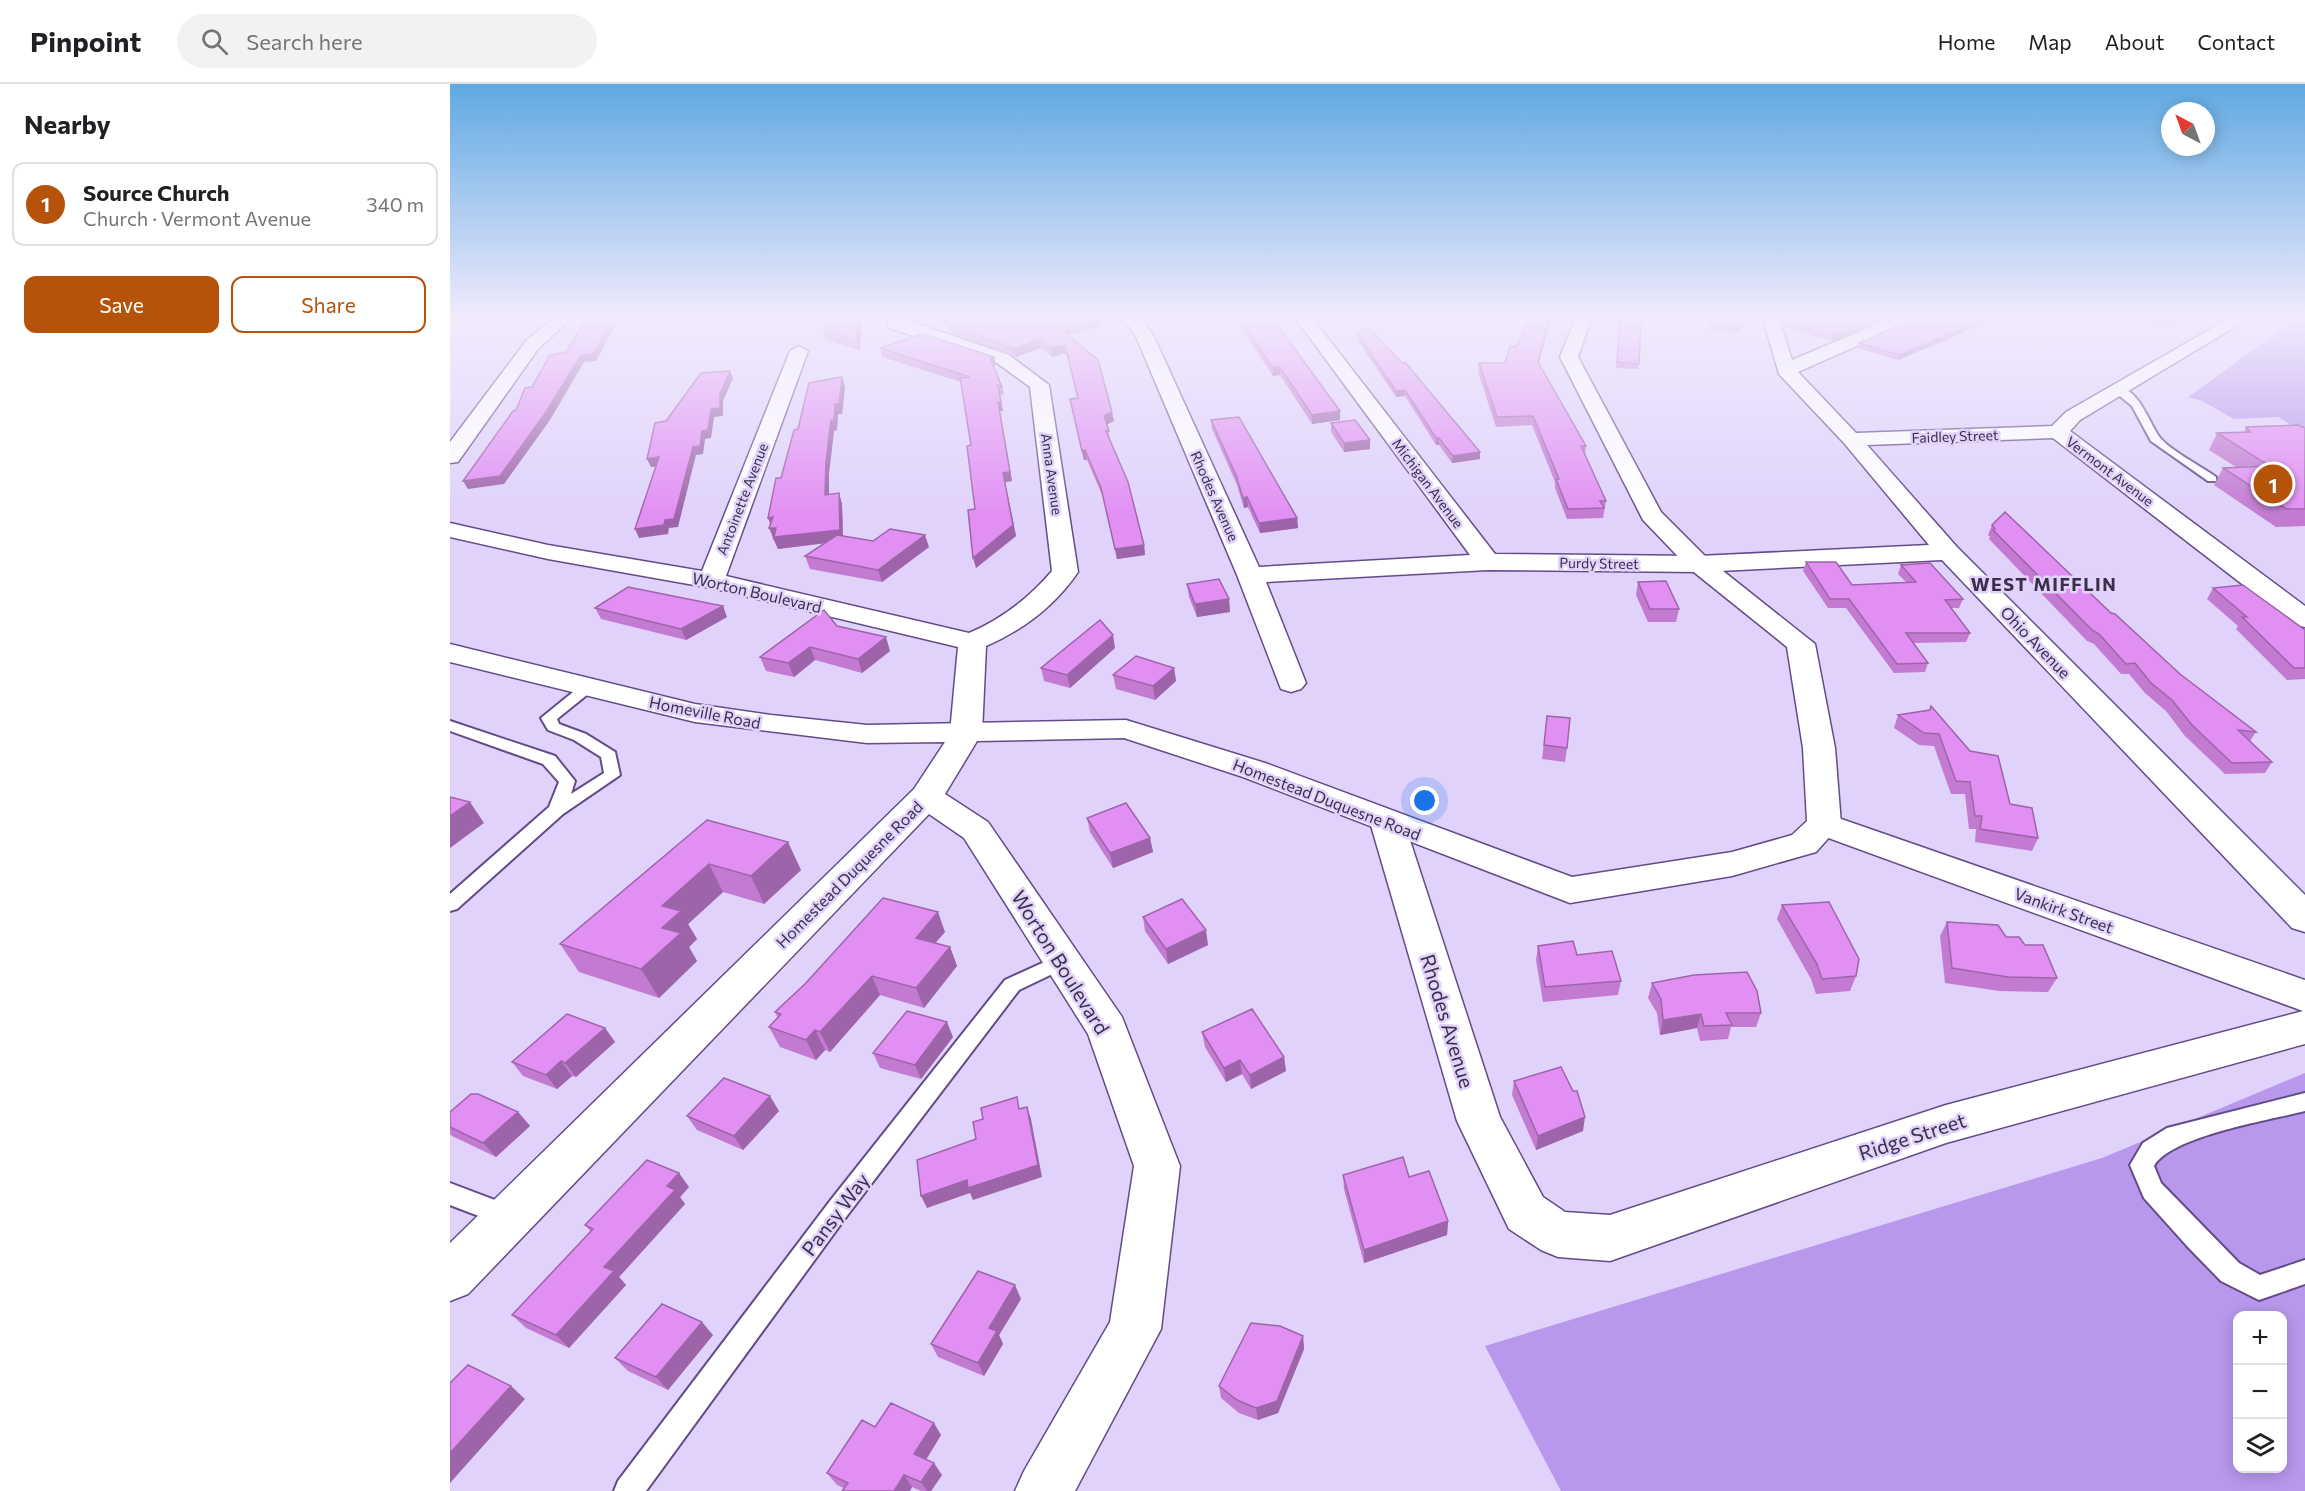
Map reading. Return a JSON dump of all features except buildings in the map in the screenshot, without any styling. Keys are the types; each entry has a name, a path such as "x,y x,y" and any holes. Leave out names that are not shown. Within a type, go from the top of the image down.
{"street":[{"path":"450,457 503,385"},
{"name":"Antoinette Avenue","path":"711,580 786,385"},
{"name":"Anna Avenue","path":"972,642 998,631 1042,601 1065,572 1039,385"},
{"name":"Rhodes Avenue","path":"1166,385 1250,575 1291,683"},
{"name":"Michigan Avenue","path":"1354,385 1488,562"},
{"path":"1583,385 1651,515 1699,564 1801,644 1819,748 1824,824"},
{"name":"Ohio Avenue","path":"1801,385 1851,439 1948,552 2305,918"},
{"name":"Vermont Avenue","path":"2127,385 2073,416 2058,432 2305,619"},
{"name":"Faidley Street","path":"1851,439 2058,432"},
{"name":"Worton Boulevard","path":"450,530 548,552 711,580 972,642"},
{"name":"Purdy Street","path":"1250,575 1488,562 1699,564 1948,552"},
{"path":"966,733 972,642"},
{"name":"Homeville Road","path":"450,653 695,713 867,734 966,733"},
{"name":"Homestead Duquesne Road","path":"450,1277 926,797 966,733 1057,728 1126,729 1254,770 1570,890 1732,864 1804,844 1824,824"},
{"name":"Worton Boulevard","path":"926,797 976,830 1107,1029 1157,1166 1135,1329 1044,1491"},
{"name":"Rhodes Avenue","path":"1387,822 1479,1121 1526,1213"},
{"name":"Vankirk Street","path":"1824,824 2305,996"},
{"name":"Ridge Street","path":"1526,1213 1558,1234 1610,1238 1946,1124 2305,1027"}],"lane":[{"path":"2118,390 2136,404 2155,439 2212,479"},
{"path":"450,904 556,810 612,775 609,755 580,737 553,727 549,718 588,687"},
{"path":"450,726 549,760 567,781 556,810"},
{"name":"Pansy Way","path":"628,1491 838,1209 1011,985 1062,961"},
{"path":"2305,1102 2175,1135 2151,1150 2142,1165 2152,1190 2230,1272 2259,1288 2305,1272"},
{"path":"450,1194 510,1217"}],"shaded area":[{"path":"2205,385 2305,385 2305,435 2279,417 2234,419 2202,401 2188,397"},
{"path":"2305,1073 2305,1491 1561,1491 1485,1346 2102,1158"}],"place":[{"name":"Source Church","path":"2273,484"}],"district":[{"name":"WEST MIFFLIN","path":"2044,584"}]}
